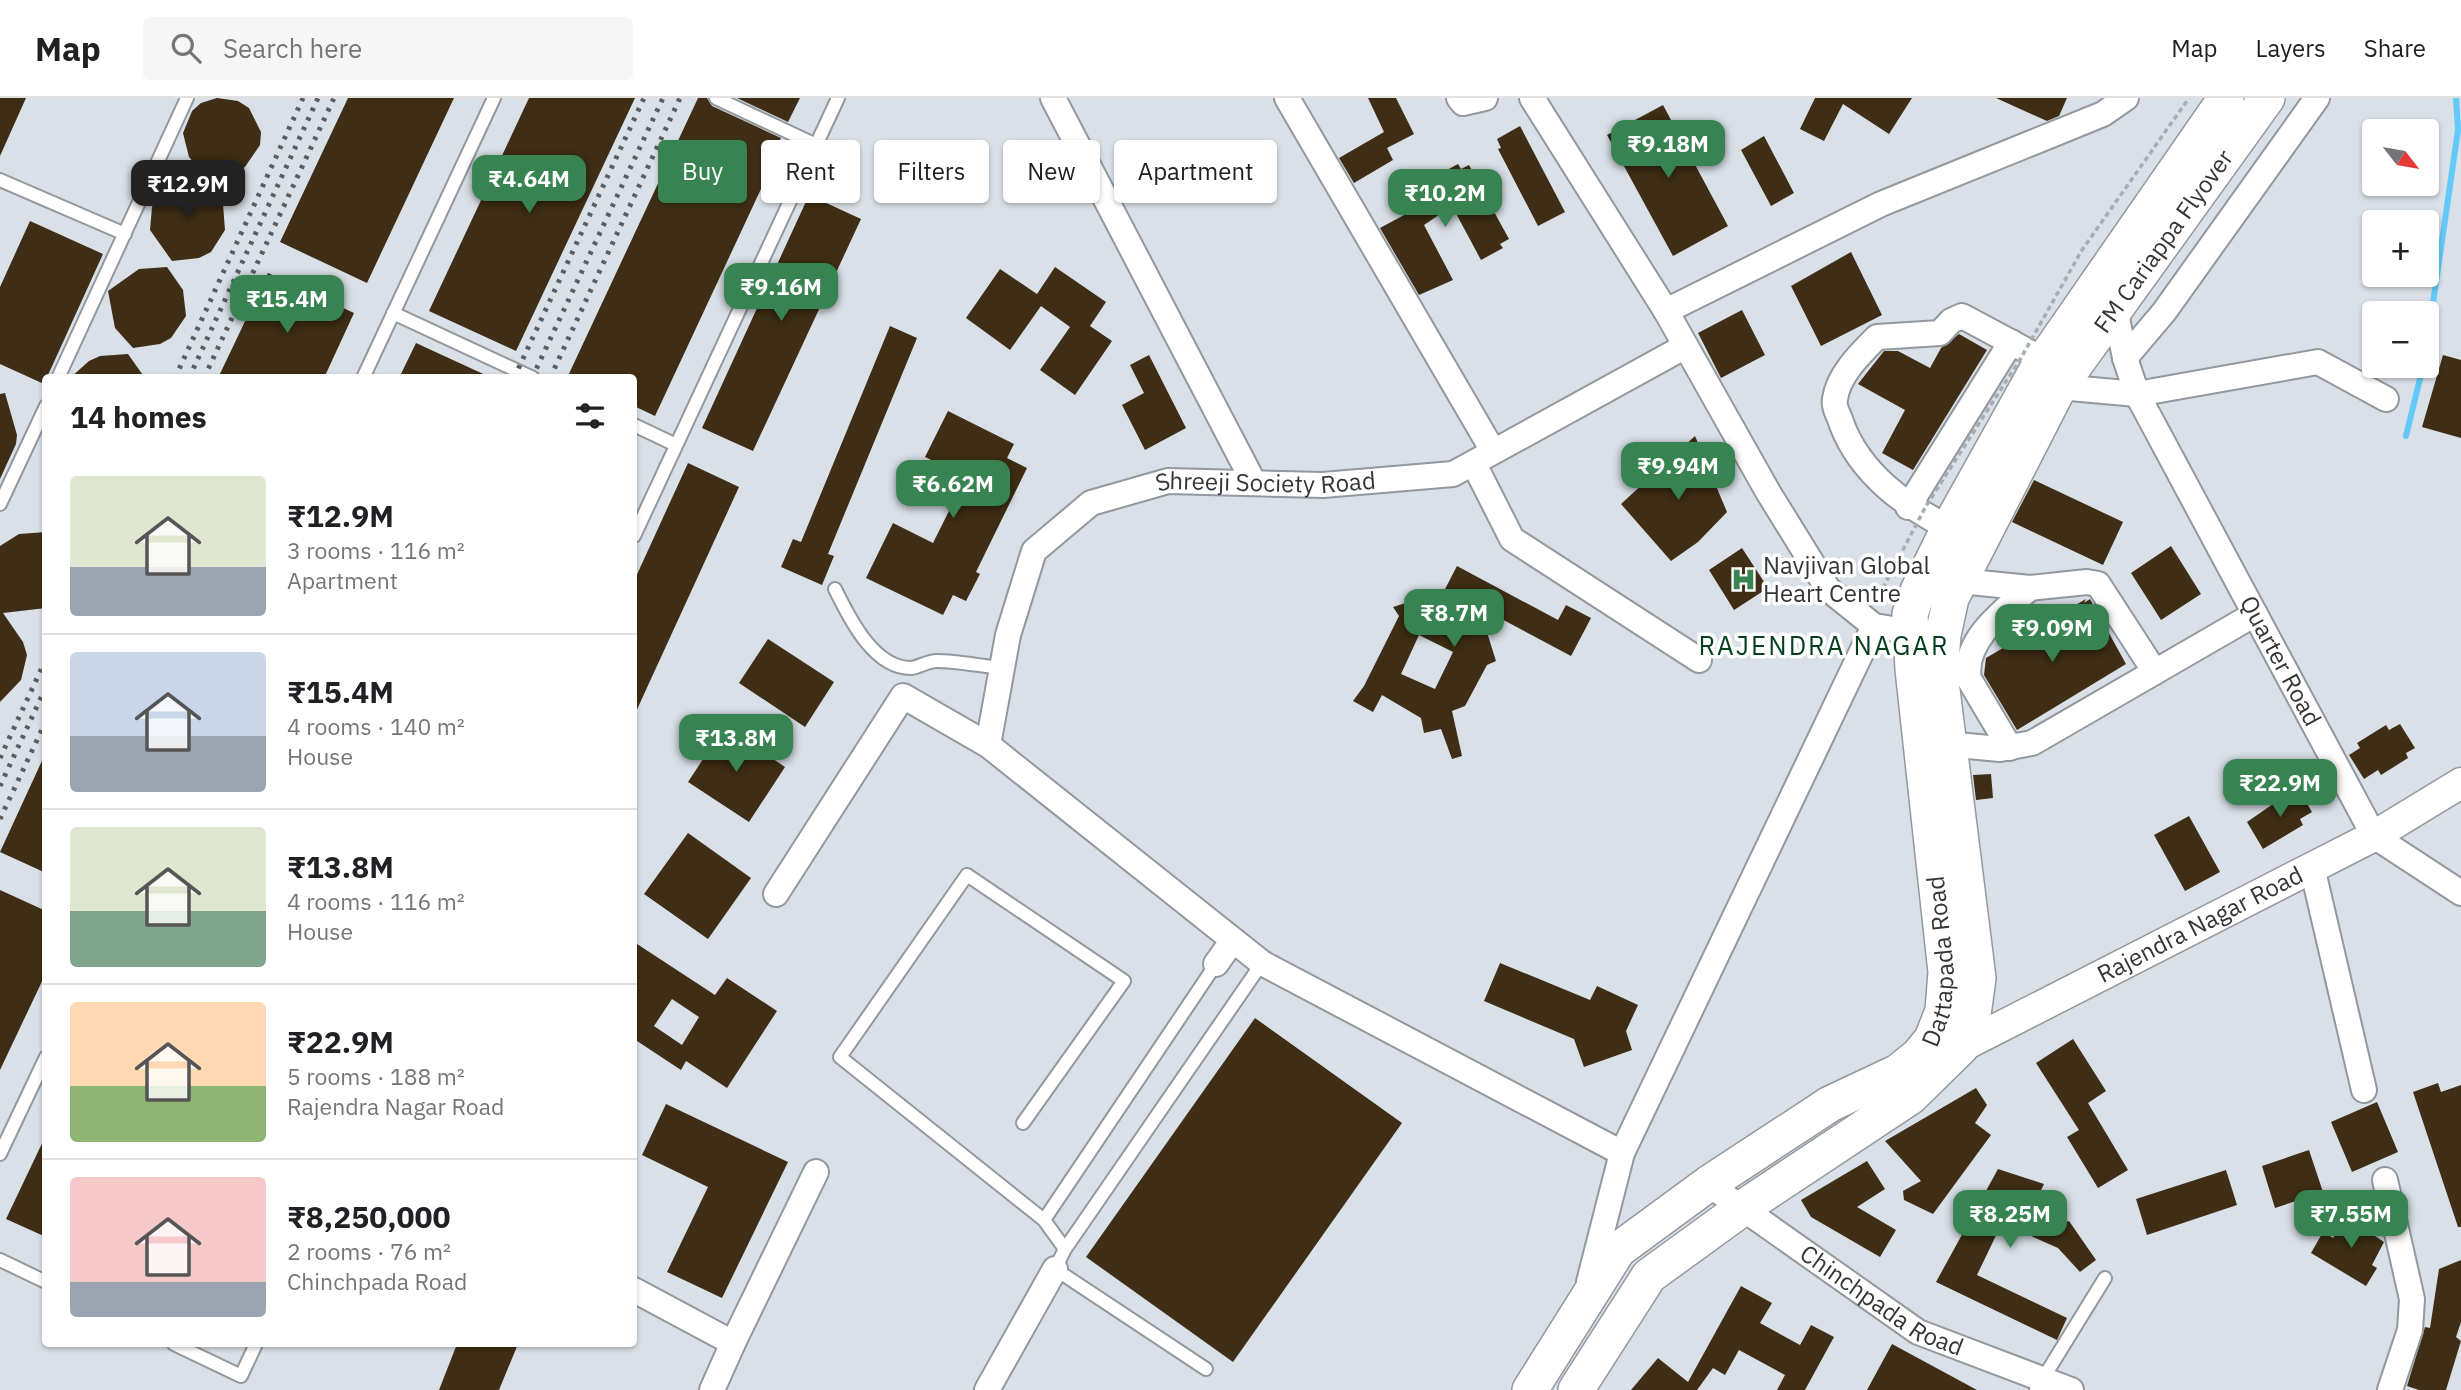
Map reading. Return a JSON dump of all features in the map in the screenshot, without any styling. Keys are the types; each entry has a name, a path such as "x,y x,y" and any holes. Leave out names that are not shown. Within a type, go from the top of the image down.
{"main road":[{"name":"FM Cariappa Flyover","path":"2115,292 2226,98"},
{"name":"FM Cariappa Flyover","path":"2046,373 2115,292 2267,98"},
{"path":"1935,654 1910,614 1918,591 1949,528 2017,405 2046,373"},
{"path":"1576,1390 1648,1276 1744,1207 1910,1097 1946,1043 1971,1029 1978,978 1935,743 1935,654 1956,590 2046,373"},
{"name":"Dattapada Road","path":"1530,1390 1618,1251 1708,1184 1830,1104 1898,1072 1946,1043"}],"street":[{"path":"1053,98 1254,483"},
{"path":"1287,98 1483,457 1512,539 1699,660"},
{"path":"1459,98 1463,103 1485,98"},
{"path":"1532,98 1666,311 1684,347 1828,589 1874,614 1969,679 2010,748"},
{"path":"1666,311 1881,204 2103,114 2126,98"},
{"path":"2125,358 2164,312 2317,98"},
{"name":"Quarter Road","path":"2115,292 2125,358 2137,394 2374,836 2461,893"},
{"path":"1949,528 1908,507 1870,471 1849,442 1834,402 1839,386 1858,355 1877,337 1940,333 1951,321 1962,316 2011,342 2046,373 2137,394 2318,362 2386,399"},
{"path":"1908,507 1979,385 2011,342"},
{"name":"Shreeji Society Road","path":"988,745 1008,635 1034,551 1091,503 1168,481 1323,485 1453,474 1684,347"},
{"path":"1979,385 2017,405"},
{"path":"1937,455 1977,476"},
{"path":"1956,590 2030,588 2087,582 2098,584 2155,672"},
{"path":"1935,654 1983,635 1998,616 2030,588"},
{"path":"1583,1307 1622,1153 1874,614"},
{"path":"1935,743 2010,748 2032,733 2155,672 2255,614"},
{"path":"776,894 903,696 988,745 1262,963 1622,1153"},
{"name":"Rajendra Nagar Road","path":"1946,1043 2374,836 2461,783"},
{"path":"2312,867 2364,1090"},
{"path":"1216,964 1233,940"},
{"path":"712,1390 816,1172"},
{"path":"2385,1180 2412,1299 2410,1330 2390,1390"},
{"name":"Chinchpada Road","path":"1708,1184 1917,1332 2040,1385 2071,1390"},
{"path":"987,1390 1060,1259"},
{"path":"637,1292 733,1343"}],"lane":[{"path":"60,374 187,98"},
{"path":"365,374 494,98"},
{"path":"716,98 805,140"},
{"path":"818,140 838,98"},
{"path":"0,180 125,234"},
{"path":"637,530 789,203"},
{"path":"393,313 524,374"},
{"path":"0,505 42,415"},
{"path":"637,426 676,445"},
{"path":"835,589 860,634 877,652 895,664 912,668 934,660 1002,668"},
{"path":"1023,1124 1124,981 967,875 840,1057 1044,1220 1060,1259 1206,1369"},
{"path":"1060,1259 1262,963"},
{"path":"1044,1220 1216,964"},
{"path":"0,1154 42,1065"},
{"path":"0,1260 42,1280"},
{"path":"2040,1385 2105,1278"},
{"path":"180,1347 241,1376 255,1347"}],"path":[{"path":"1874,614 1926,506 2021,358 2082,250 2189,98"}],"building":[{"path":"0,98 26,98 0,156"},
{"path":"217,98 238,101 249,108 261,132 260,145 245,167 234,173 206,177 189,157 183,133 192,111 201,103"},
{"path":"348,98 454,98 367,283 280,242"},
{"path":"529,98 635,98 516,351 429,311"},
{"path":"698,98 707,98 712,106 781,138 761,140 761,189 655,416 637,407 637,374 569,374 658,183 658,203 747,203 747,140 678,140"},
{"path":"737,98 800,98 788,122"},
{"path":"1368,98 1396,98 1414,134 1387,148 1393,160 1354,183 1339,158 1384,132"},
{"path":"1815,98 1912,98 1889,134 1843,104 1824,141 1800,129"},
{"path":"1996,98 2067,98 2059,116 2047,121"},
{"path":"1663,105 1728,226 1673,256 1607,135"},
{"path":"1520,126 1565,212 1538,226 1498,149 1501,148 1497,139"},
{"path":"1764,136 1794,193 1771,206 1741,150"},
{"path":"1458,164 1461,169 1469,165 1475,176 1479,174 1485,185 1481,188 1509,239 1500,244 1503,248 1481,260 1452,206 1424,225 1453,280 1419,295 1380,228 1445,193 1436,176"},
{"path":"206,181 223,204 225,230 211,252 199,258 172,261 150,230 152,207 167,188 178,183"},
{"path":"805,203 826,203 861,219 753,451 702,428"},
{"path":"30,221 103,254 49,374 42,374 42,383 0,364 0,287"},
{"path":"1851,252 1882,315 1821,346 1791,286"},
{"path":"167,267 183,290 186,316 171,338 160,344 133,348 115,328 108,291 139,269"},
{"path":"1055,267 1106,302 1090,326 1112,341 1075,395 1040,370 1070,327 1041,306 1010,350 966,318 1000,269 1037,294"},
{"path":"268,273 354,313 326,374 220,374"},
{"path":"1742,310 1765,355 1721,378 1698,333"},
{"path":"890,326 917,338 828,554 834,556 822,585 781,567 793,539 801,542"},
{"path":"1959,334 1987,350 1913,470 1882,453 1905,410 1858,384 1884,351 1898,351 1930,368 1941,348"},
{"path":"416,343 483,374 401,374"},
{"path":"128,354 142,374 74,374 89,361 100,356"},
{"path":"1149,355 1186,428 1145,450 1122,405 1144,393 1130,365"},
{"path":"2443,355 2461,360 2461,438 2422,427 2436,378 2439,378"},
{"path":"5,393 17,435 16,444 0,479 0,394"},
{"path":"948,411 1014,444 1007,458 1027,468 976,572 980,574 966,601 953,595 943,615 866,578 893,523 933,543 966,477 925,457"},
{"path":"1695,436 1727,512 1698,542 1671,561 1621,504"},
{"path":"688,463 739,487 637,709 637,574"},
{"path":"2034,480 2123,522 2103,565 2012,522"},
{"path":"42,532 42,608 3,613 23,642 27,655 21,680 0,702 0,546 19,534"},
{"path":"2171,546 2201,594 2161,620 2131,573"},
{"path":"1742,548 1768,588 1734,610 1709,570"},
{"path":"1457,566 1558,620 1566,605 1591,618 1571,656 1479,607 1496,661 1487,665 1465,706 1452,711 1462,756 1452,759 1441,729 1424,733 1421,718 1382,695 1373,712 1353,701 1364,686 1399,616 1393,607 1444,591","holes":["1419,635 1453,652 1435,689 1401,674"]},
{"path":"2086,599 2084,603 2090,599 2126,664 2017,730 1984,675 1986,658"},
{"path":"768,639 834,682 805,727 739,683"},
{"path":"721,724 785,767 749,822 688,782 713,744 709,741"},
{"path":"2400,724 2415,748 2406,753 2408,758 2381,775 2378,770 2364,779 2349,755 2360,748 2357,743 2386,725 2389,730"},
{"path":"42,761 42,871 0,852"},
{"path":"1991,774 1993,798 1976,800 1973,775"},
{"path":"2299,790 2312,812 2300,819 2303,825 2263,849 2247,822 2286,795 2287,798"},
{"path":"2189,816 2220,872 2185,891 2154,835"},
{"path":"688,833 751,878 708,939 644,894"},
{"path":"0,890 42,909 42,981 0,1070"},
{"path":"637,944 715,995 727,978 777,1011 727,1088 686,1061 681,1070 637,1041","holes":["672,999 699,1017 682,1045 654,1026"]},
{"path":"1500,963 1590,1000 1597,986 1638,1005 1626,1031 1632,1050 1584,1067 1574,1039 1484,1001"},
{"path":"1255,1018 1402,1123 1233,1362 1086,1257"},
{"path":"2073,1039 2106,1091 2088,1103 2128,1170 2098,1188 2067,1137 2079,1130 2036,1063"},
{"path":"2438,1083 2441,1092 2461,1085 2461,1227 2458,1227 2413,1092"},
{"path":"1976,1088 1987,1105 1975,1123 1991,1135 1933,1214 1904,1200 1903,1191 1921,1181 1885,1141"},
{"path":"2377,1102 2398,1152 2352,1172 2331,1122"},
{"path":"666,1104 788,1162 722,1298 667,1272 708,1187 642,1155"},
{"path":"42,1143 42,1235 6,1219"},
{"path":"2309,1150 2323,1192 2275,1208 2262,1166"},
{"path":"1867,1161 1885,1189 1857,1207 1896,1230 1880,1257 1811,1217 1801,1200"},
{"path":"1998,1169 2044,1184 2034,1205 2054,1215 2037,1225 2039,1231 2069,1221 2096,1260 2080,1272 2058,1248 2002,1223 1977,1275 2067,1318 2057,1340 1936,1282"},
{"path":"2226,1170 2237,1205 2147,1235 2136,1199"},
{"path":"2345,1218 2356,1225 2358,1221 2377,1233 2375,1236 2384,1242 2372,1265 2377,1268 2366,1286 2311,1253 2323,1232 2333,1238"},
{"path":"2461,1260 2461,1322 2456,1337 2461,1341 2446,1390 2419,1390 2407,1386 2425,1327 2430,1328 2439,1269"},
{"path":"1741,1286 1772,1303 1760,1323 1800,1345 1811,1325 1834,1337 1805,1390 1777,1390 1785,1375 1739,1350 1725,1375 1713,1368 1697,1390 1631,1390 1658,1358 1688,1382"},
{"path":"1892,1344 1977,1390 1867,1390"},
{"path":"456,1347 517,1347 499,1390 439,1390"}],"waterway":[{"path":"2433,301 2458,130 2456,98"},
{"path":"2406,436 2420,378"}],"railway":[{"path":"177,374 303,98"},
{"path":"191,374 318,98"},
{"path":"206,374 334,98"},
{"path":"516,374 644,98"},
{"path":"534,374 663,98"},
{"path":"552,374 680,98"},
{"path":"0,758 42,668"},
{"path":"0,786 42,696"},
{"path":"0,819 42,730"}],"place":[{"name":"Navjivan Global Heart Centre","path":"1743,580"}],"district":[{"name":"RAJENDRA NAGAR","path":"1824,646"}]}
